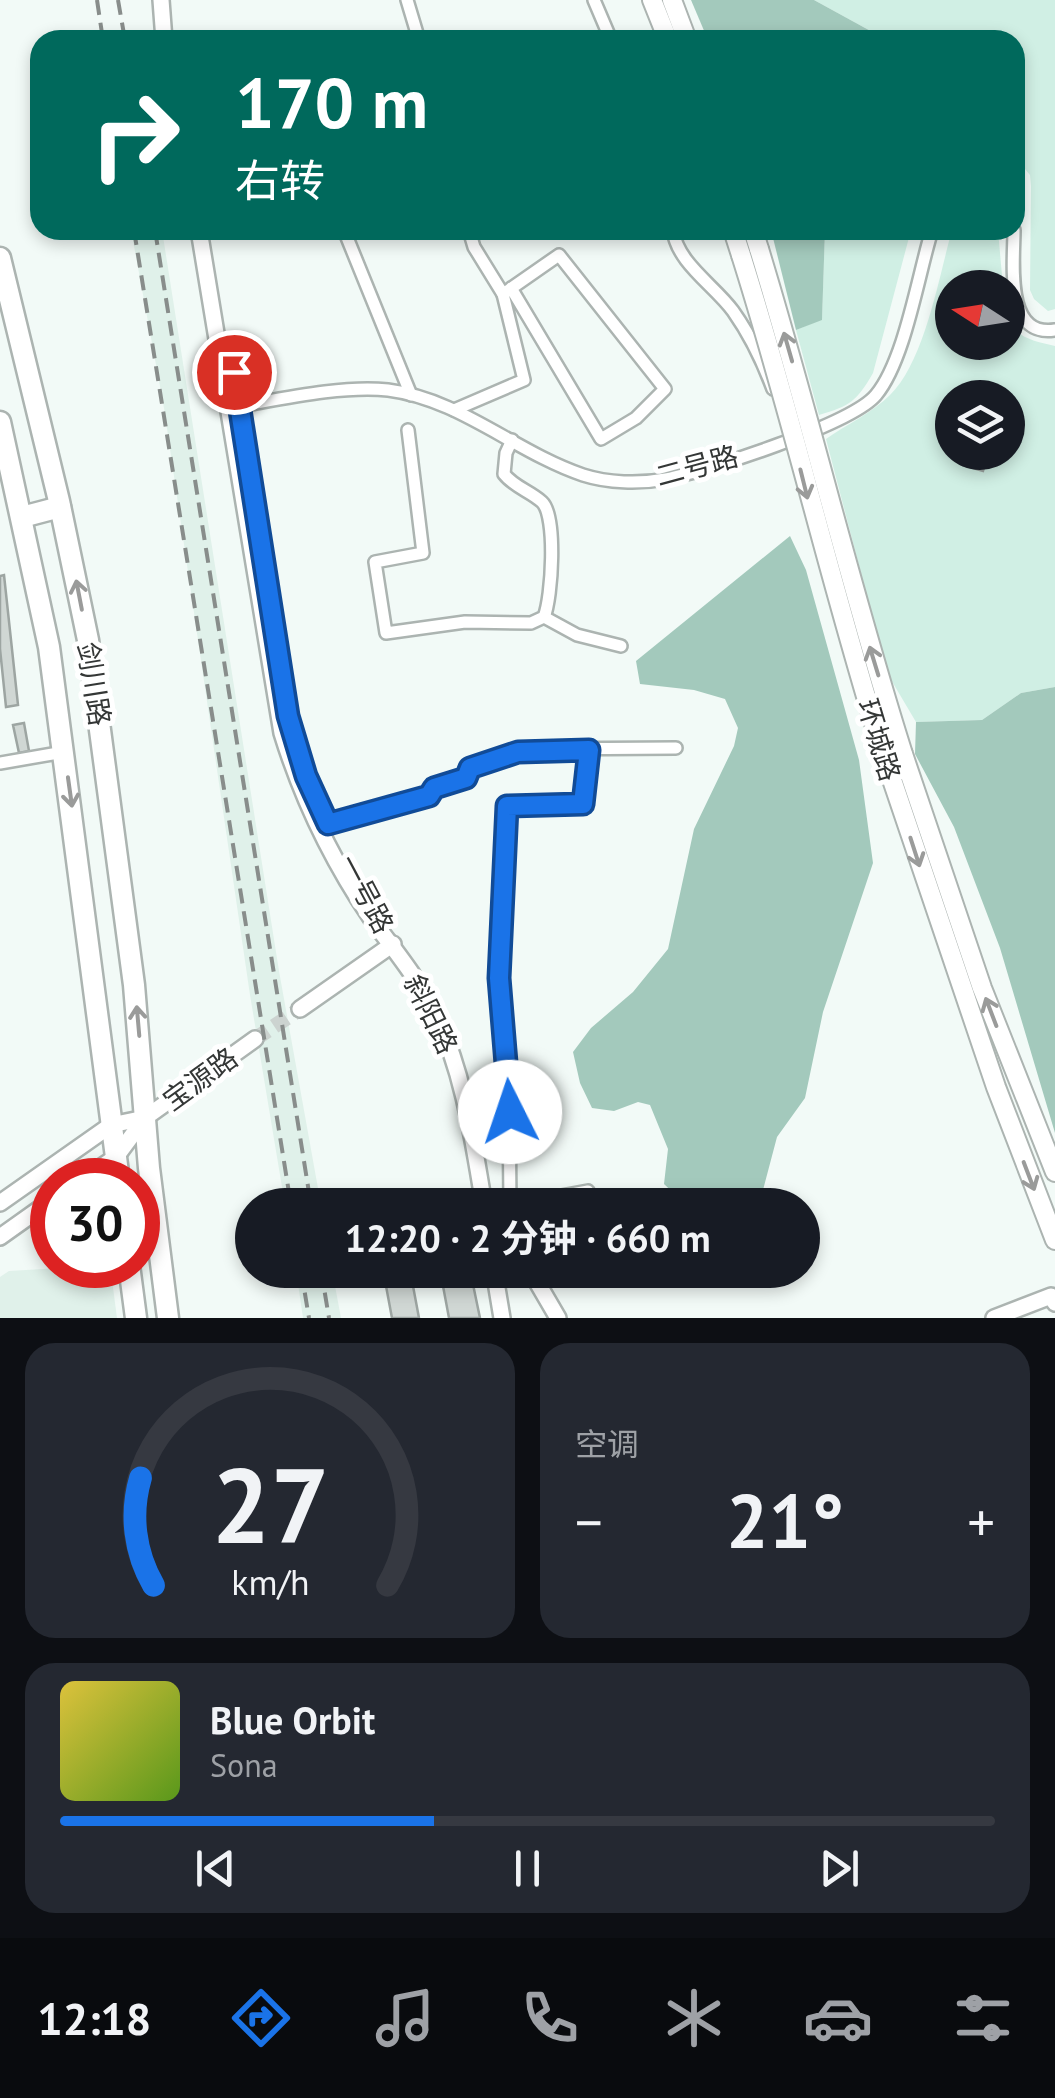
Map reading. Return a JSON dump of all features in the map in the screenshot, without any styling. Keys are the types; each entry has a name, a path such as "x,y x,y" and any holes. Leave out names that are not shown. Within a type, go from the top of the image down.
{"highway":[{"name":"剑川路","path":"0,258 82,608 134,985 168,1318"},
{"name":"剑川路","path":"0,422 8,486 22,517 43,612 116,1157"},
{"path":"22,517 60,508"},
{"path":"133,1288 136,1318"}],"main road":[{"path":"652,0 664,30"},
{"path":"672,0 683,30"},
{"name":"环城路","path":"741,240 750,252"},
{"name":"环城路","path":"752,240 750,252 777,374 822,550 894,756 1055,1172"},
{"name":"环城路","path":"894,756 1005,1112 1055,1240"}],"street":[{"path":"161,0 163,30"},
{"path":"407,0 417,30"},
{"path":"594,0 607,30"},
{"name":"一号路","path":"201,240 234,407"},
{"name":"一号路","path":"211,240 278,718 292,764 372,919 392,944"},
{"path":"348,240 411,395"},
{"path":"472,240 602,439 636,418 665,389 559,255 507,291"},
{"path":"674,240 681,254 720,295 752,342 771,383 788,438"},
{"name":"二号路","path":"234,407 368,390 411,395 454,410 582,474 621,481 664,479 842,418 877,394 890,373 929,240"},
{"path":"1014,240 1017,304 1033,327 1046,332 1055,330"},
{"path":"454,410 524,380 507,291"},
{"path":"408,430 423,553 375,562 386,633 465,622 531,623 544,617"},
{"path":"512,440 504,474 542,502 548,514 550,589 544,617"},
{"path":"544,617 576,635 621,646"},
{"path":"324,825 429,796 434,788 466,778 470,768 518,752 676,748"},
{"path":"511,1188 510,1098 499,978 507,806 583,804 589,750"},
{"path":"0,764 64,752"},
{"path":"300,1009 392,944"},
{"name":"斜阳路","path":"392,944 434,1010 455,1064 481,1188"},
{"name":"宝源路","path":"145,1118 254,1039"},
{"path":"0,1203 112,1125 145,1118"},
{"path":"116,1157 145,1118"},
{"path":"0,1236 30,1215"},
{"path":"497,1288 502,1318"},
{"path":"540,1288 558,1318"},
{"path":"994,1318 1054,1298"}],"shaded area":[{"path":"133,240 164,240 279,971 318,1188 282,1188 164,408"},
{"path":"30,1270 30,1288 113,1288 117,1318 0,1318 0,1277 9,1271"},
{"path":"299,1288 335,1288 341,1318 303,1318"}],"green space":[{"path":"691,0 814,0 869,30 704,30"},
{"path":"814,0 1055,0 1055,309 1048,311 1030,290 1025,30 869,30"},
{"path":"774,240 825,240 822,320 796,330"},
{"path":"825,240 908,240 873,373 852,401 819,415 796,330 822,319"},
{"path":"949,240 999,240 1002,270 942,270"},
{"path":"935,296 935,360 1025,360 1025,336 1055,346 1055,687 1021,693 982,720 916,722 887,673 826,439 890,395 922,340"},
{"path":"790,536 806,570 859,760 873,863 823,1012 805,1098 777,1137 764,1188 668,1188 664,1184 668,1149 650,1105 638,1102 614,1111 592,1108 580,1083 573,1052 591,1028 633,992 668,949 694,829 734,746 738,728 725,699 694,690 640,684 636,661"},
{"path":"1055,687 1055,1133 1000,948 954,827 915,754 916,722 982,720 1021,693"}],"building":[{"path":"4,575 18,705 6,707 0,649 0,576"},
{"path":"24,723 29,751 19,753 13,725"},
{"path":"386,1288 413,1288 419,1318 392,1318"},
{"path":"443,1288 474,1288 480,1318 449,1318"}],"tunnel":[{"path":"255,1039 300,1009"}],"railway":[{"path":"97,0 102,30"},
{"path":"118,0 123,30"},
{"path":"136,240 288,1188"},
{"path":"157,240 308,1188"},
{"path":"304,1288 309,1318"},
{"path":"324,1288 329,1318"}],"route":[{"path":"234,372 288,716 306,776 328,824 429,796 434,788 466,778 470,768 518,752 589,750 583,804 507,806 499,978 510,1112"}]}
